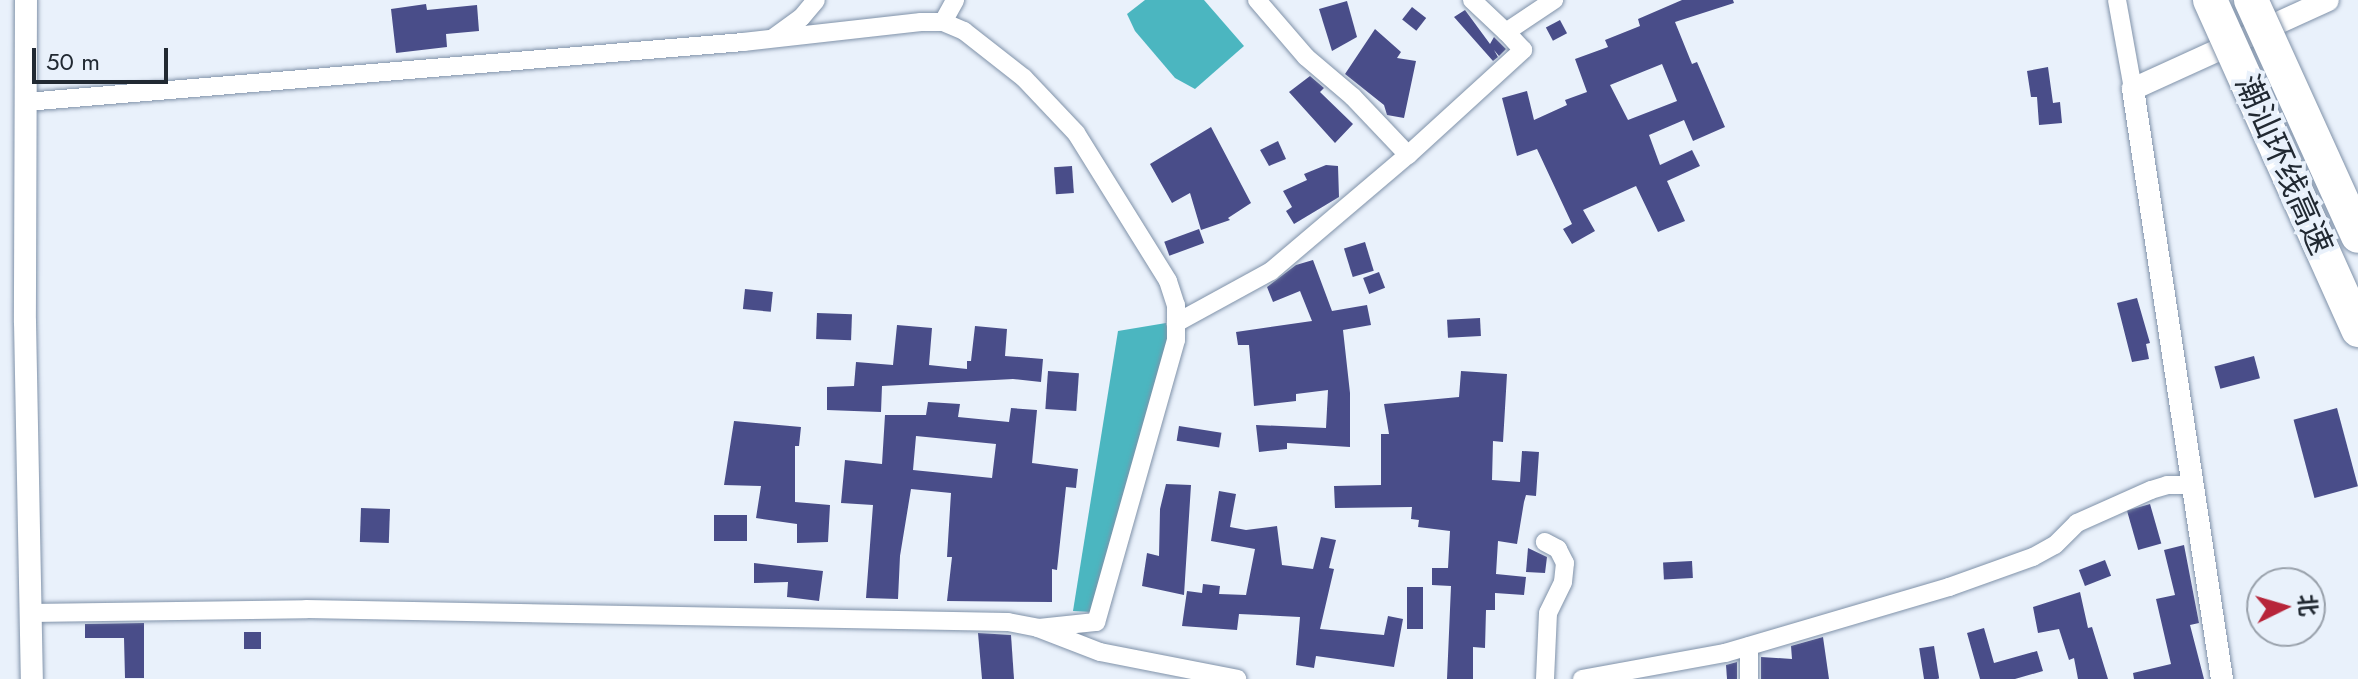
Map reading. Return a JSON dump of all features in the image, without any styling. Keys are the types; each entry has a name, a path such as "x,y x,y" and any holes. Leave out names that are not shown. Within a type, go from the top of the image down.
{"highway":[{"name":"潮汕环线高速","path":"2210,0 2358,330"},
{"name":"潮汕环线高速","path":"2251,0 2358,236"}],"street":[{"path":"26,0 25,322 32,679"},
{"path":"771,39 801,18 816,0"},
{"path":"943,22 955,0"},
{"path":"1257,0 1306,57 1337,82 1408,155"},
{"path":"1176,323 1271,271 1408,155 1523,50 1472,0"},
{"path":"1506,32 1554,0"},
{"path":"2117,0 2222,679"},
{"path":"2133,89 2328,0"},
{"path":"26,102 943,22 964,31 1012,68 1076,133 1168,281 1176,305 1176,340 1096,622 1038,628 964,620 458,611 31,613"},
{"path":"1582,679 1749,646 1949,587 2055,545 2077,523 2151,490 2167,485 2193,485"},
{"path":"1545,542 1558,549 1565,563 1563,582 1548,613 1545,679"},
{"path":"1038,628 1100,652 1237,679"},
{"path":"1749,646 1749,679"}],"water":[{"path":"1145,0 1204,0 1244,46 1195,89 1175,78 1135,31 1127,14"},
{"path":"1166,323 1169,335 1092,612 1073,611 1118,331"}],"building":[{"path":"1682,0 1733,0 1734,3 1675,22 1692,64 1697,62 1725,127 1693,141 1684,120 1649,135 1660,165 1692,150 1700,166 1667,181 1685,221 1658,232 1636,186 1583,210 1595,231 1572,244 1563,229 1572,224 1537,149 1517,156 1502,98 1527,91 1534,120 1567,105 1565,100 1587,92 1575,59 1608,47 1605,40 1640,26 1638,19","holes":["1662,64 1677,101 1628,120 1610,85"]},
{"path":"1347,1 1357,37 1332,51 1319,9"},
{"path":"426,4 427,10 477,5 479,31 446,34 447,47 396,53 391,9"},
{"path":"1412,7 1426,18 1416,31 1402,20"},
{"path":"1465,10 1490,44 1494,37 1506,49 1499,56 1494,50 1498,57 1493,61 1454,17"},
{"path":"1560,20 1567,33 1553,41 1546,28"},
{"path":"1375,29 1401,52 1397,58 1416,61 1404,118 1387,115 1384,105 1345,74"},
{"path":"2048,67 2053,103 2060,102 2062,123 2039,125 2037,97 2031,97 2027,71"},
{"path":"1310,76 1324,88 1320,92 1353,124 1335,143 1289,92"},
{"path":"1211,127 1251,203 1228,218 1230,220 1201,230 1190,193 1172,203 1150,164"},
{"path":"1278,141 1286,159 1269,166 1260,150"},
{"path":"1326,165 1338,166 1339,197 1294,224 1286,211 1292,207 1283,191 1307,180 1304,174"},
{"path":"1072,166 1074,193 1056,194 1054,167"},
{"path":"1199,229 1204,243 1169,256 1164,242"},
{"path":"1365,242 1374,271 1353,277 1344,248"},
{"path":"1313,260 1332,311 1367,305 1371,325 1343,330 1350,393 1350,447 1287,443 1287,449 1259,452 1256,425 1326,428 1328,390 1296,394 1296,401 1254,406 1249,345 1238,345 1236,332 1312,321 1300,291 1273,302 1267,287 1296,265"},
{"path":"1379,272 1385,288 1369,294 1363,278"},
{"path":"745,289 773,292 771,312 743,309"},
{"path":"2137,298 2150,343 2146,344 2149,359 2132,362 2117,303"},
{"path":"817,313 852,314 851,340 816,339"},
{"path":"1480,318 1481,336 1448,338 1447,320"},
{"path":"897,325 932,328 929,365 967,369 967,361 971,361 975,326 1007,329 1005,356 1043,359 1041,382 1013,379 882,386 881,412 827,410 827,387 854,386 856,362 893,365"},
{"path":"2254,356 2260,378 2220,389 2214,367"},
{"path":"1048,371 1079,373 1076,411 1045,409"},
{"path":"1461,371 1507,374 1503,442 1493,441 1492,480 1520,482 1522,451 1539,452 1536,496 1526,495 1517,544 1498,541 1496,574 1526,577 1524,595 1495,593 1495,610 1486,610 1485,648 1473,647 1473,679 1447,679 1451,586 1432,585 1432,568 1448,568 1450,531 1418,527 1419,520 1411,519 1412,507 1335,508 1334,486 1381,485 1381,434 1389,434 1384,404 1459,397"},
{"path":"928,402 960,404 958,417 1009,422 1011,408 1037,410 1032,463 1078,469 1076,488 1066,487 1057,570 1052,569 1052,602 947,601 952,557 947,557 951,493 911,489 900,556 898,599 866,598 873,505 841,503 845,460 882,464 885,415 926,415","holes":["916,436 996,444 992,478 913,470"]},
{"path":"2337,408 2358,486 2314,498 2294,420"},
{"path":"734,421 801,427 799,446 795,446 795,502 830,505 828,542 797,543 797,524 756,518 761,486 724,485"},
{"path":"1179,426 1221,433 1219,448 1177,441"},
{"path":"1166,484 1191,485 1184,595 1142,586 1147,553 1159,556 1160,509"},
{"path":"1219,491 1236,494 1230,527 1246,530 1277,526 1282,565 1313,569 1321,537 1336,540 1329,568 1334,569 1320,629 1384,635 1388,616 1403,619 1394,667 1316,656 1314,668 1296,665 1300,617 1239,614 1237,630 1182,626 1187,591 1202,593 1203,584 1220,586 1219,594 1246,595 1255,549 1211,541"},
{"path":"2150,504 2161,543 2138,550 2127,511"},
{"path":"361,508 390,509 389,543 360,542"},
{"path":"714,515 747,515 747,541 714,541"},
{"path":"2184,545 2199,623 2190,625 2204,679 2134,679 2133,673 2171,664 2156,599 2175,595 2164,550"},
{"path":"1528,548 1547,557 1545,573 1526,572"},
{"path":"2105,560 2111,576 2085,586 2079,570"},
{"path":"1692,561 1693,578 1664,579 1663,563"},
{"path":"754,563 823,571 819,601 787,597 788,582 754,583"},
{"path":"1407,587 1423,587 1423,629 1407,629"},
{"path":"2080,592 2088,628 2092,627 2108,679 2078,679 2074,658 2069,660 2059,629 2038,633 2033,607"},
{"path":"144,623 144,678 125,678 124,638 85,638 85,624"},
{"path":"1984,628 1994,663 2037,651 2043,671 2015,679 1980,679 1967,633"},
{"path":"244,632 261,632 261,649 244,649"},
{"path":"978,633 1011,635 1014,679 982,679"},
{"path":"1823,637 1829,679 1761,679 1761,657 1792,659 1791,646"},
{"path":"1934,646 1939,679 1924,679 1919,648"},
{"path":"1737,662 1737,679 1727,679 1726,665"}]}
